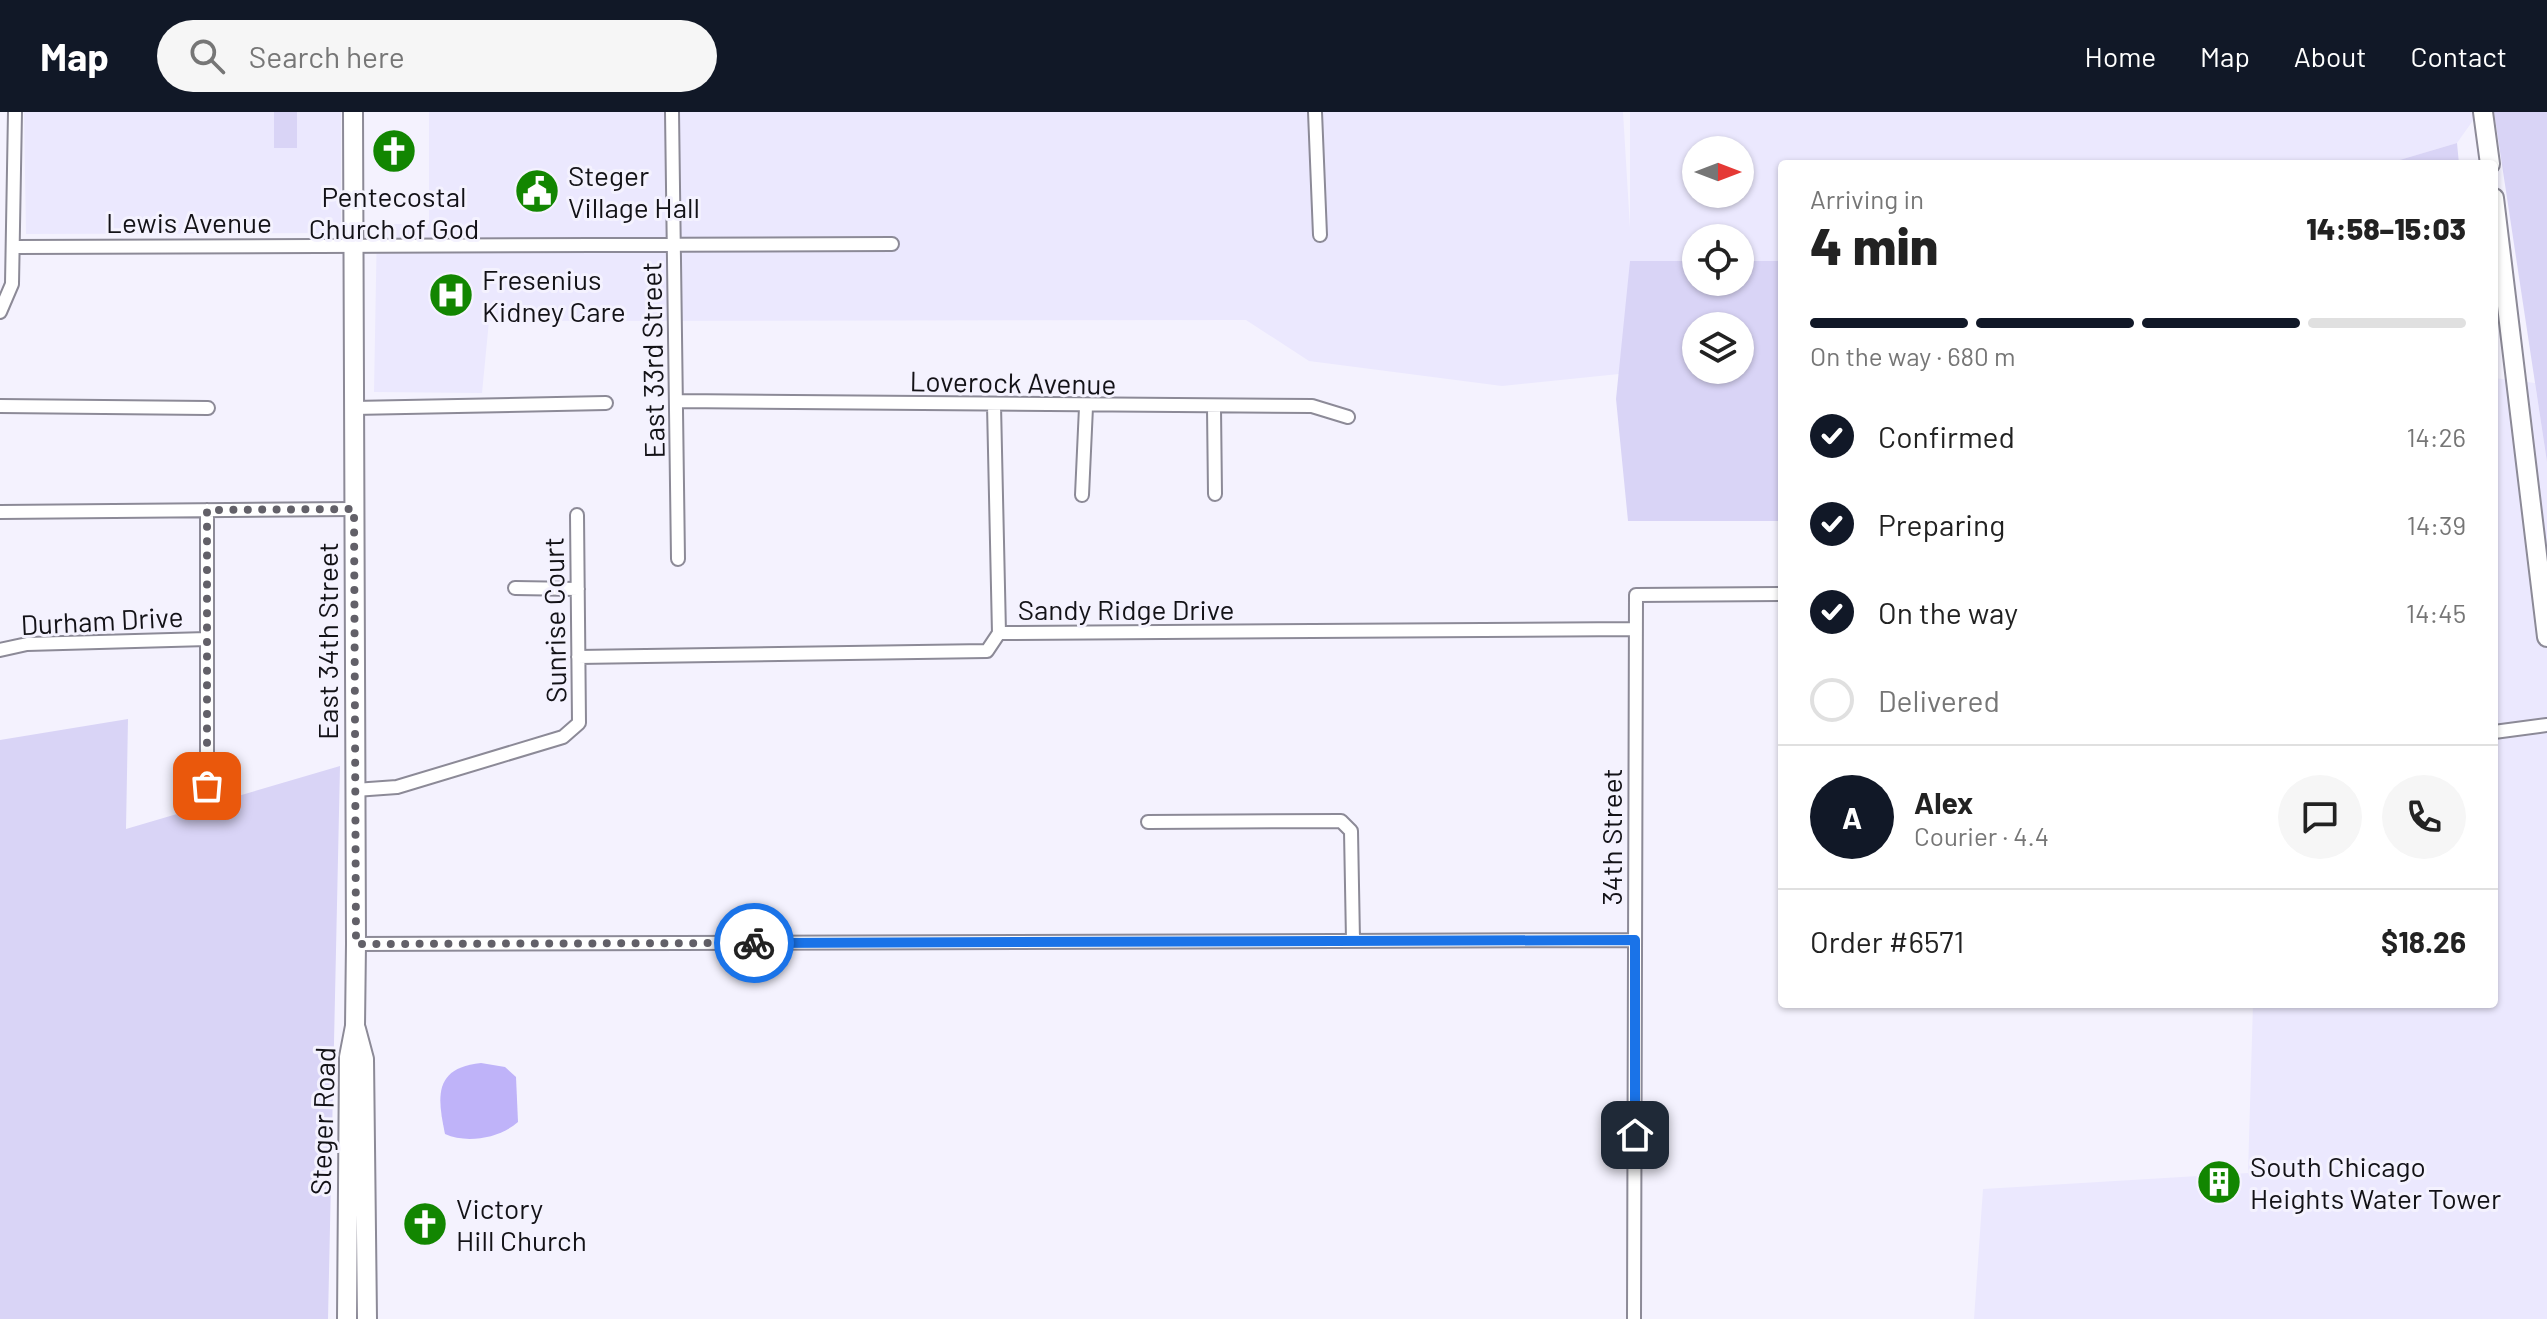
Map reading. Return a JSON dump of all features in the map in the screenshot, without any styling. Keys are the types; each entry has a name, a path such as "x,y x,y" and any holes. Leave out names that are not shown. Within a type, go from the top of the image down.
{"street":[{"path":"0,312 12,284 15,247 15,112"},
{"name":"East 34th Street","path":"353,112 355,1026"},
{"name":"East 33rd Street","path":"672,112 678,559"},
{"path":"1315,112 1320,235"},
{"path":"2483,112 2489,160"},
{"path":"2498,231 2547,637"},
{"name":"Lewis Avenue","path":"15,247 892,244"},
{"name":"Loverock Avenue","path":"677,401 1086,407 1312,406 1348,417"},
{"path":"353,408 606,403"},
{"path":"994,405 999,633"},
{"path":"0,406 208,408"},
{"path":"1082,495 1086,407"},
{"path":"1214,408 1215,494"},
{"path":"0,512 354,509"},
{"path":"207,510 207,786"},
{"name":"Sunrise Court","path":"355,790 397,787 563,737 579,723 577,515"},
{"path":"515,588 578,589"},
{"name":"34th Street","path":"1634,1319 1636,595 1778,594"},
{"name":"Sandy Ridge Drive","path":"578,657 987,651 999,633 1636,629"},
{"name":"Durham Drive","path":"0,650 27,644 207,639"},
{"path":"2498,731 2547,725"},
{"path":"1148,822 1341,821 1351,831 1353,940"},
{"path":"356,944 1635,940"},
{"name":"Steger Road","path":"347,1319 349,1057 355,1026"},
{"name":"Steger Road","path":"355,1026 364,1059 367,1319"}],"shaded area":[{"path":"24,112 341,112 341,233 26,234"},
{"path":"274,112 297,112 297,148 274,148"},
{"path":"429,112 1623,112 1630,228 1630,112 2479,112 2457,143 2400,160 1778,160 1778,261 1754,261 1754,224 1682,224 1682,261 1631,261 1619,374 1502,386 1309,361 1246,320 489,321 482,393 374,392 377,224 429,224"},
{"path":"2494,112 2547,112 2547,462"},
{"path":"2457,143 2459,160 2400,160"},
{"path":"1630,261 1682,261 1682,296 1754,296 1754,261 1778,261 1778,521 1628,521 1616,399"},
{"path":"2498,378 2535,383 2547,462 2547,1319 1974,1319 1983,1189 2248,1173 2253,1008 2498,1008"},
{"path":"128,719 126,829 340,766 328,1319 0,1319 0,740"},
{"path":"481,1063 505,1067 516,1077 518,1122 511,1128 483,1138 463,1139 445,1134 440,1096 442,1086 454,1071"}],"way so far":[{"path":"207,786 207,510 354,509 356,944 754,943"}],"place":[{"name":"Pentecostal Church of God","path":"394,151"},
{"name":"Steger Village Hall","path":"537,191"},
{"name":"Fresenius Kidney Care","path":"451,295"},
{"name":"South Chicago Heights Water Tower","path":"2219,1182"},
{"name":"Victory Hill Church","path":"425,1224"}],"route":[{"path":"754,943 1635,940 1635,1135"}]}
